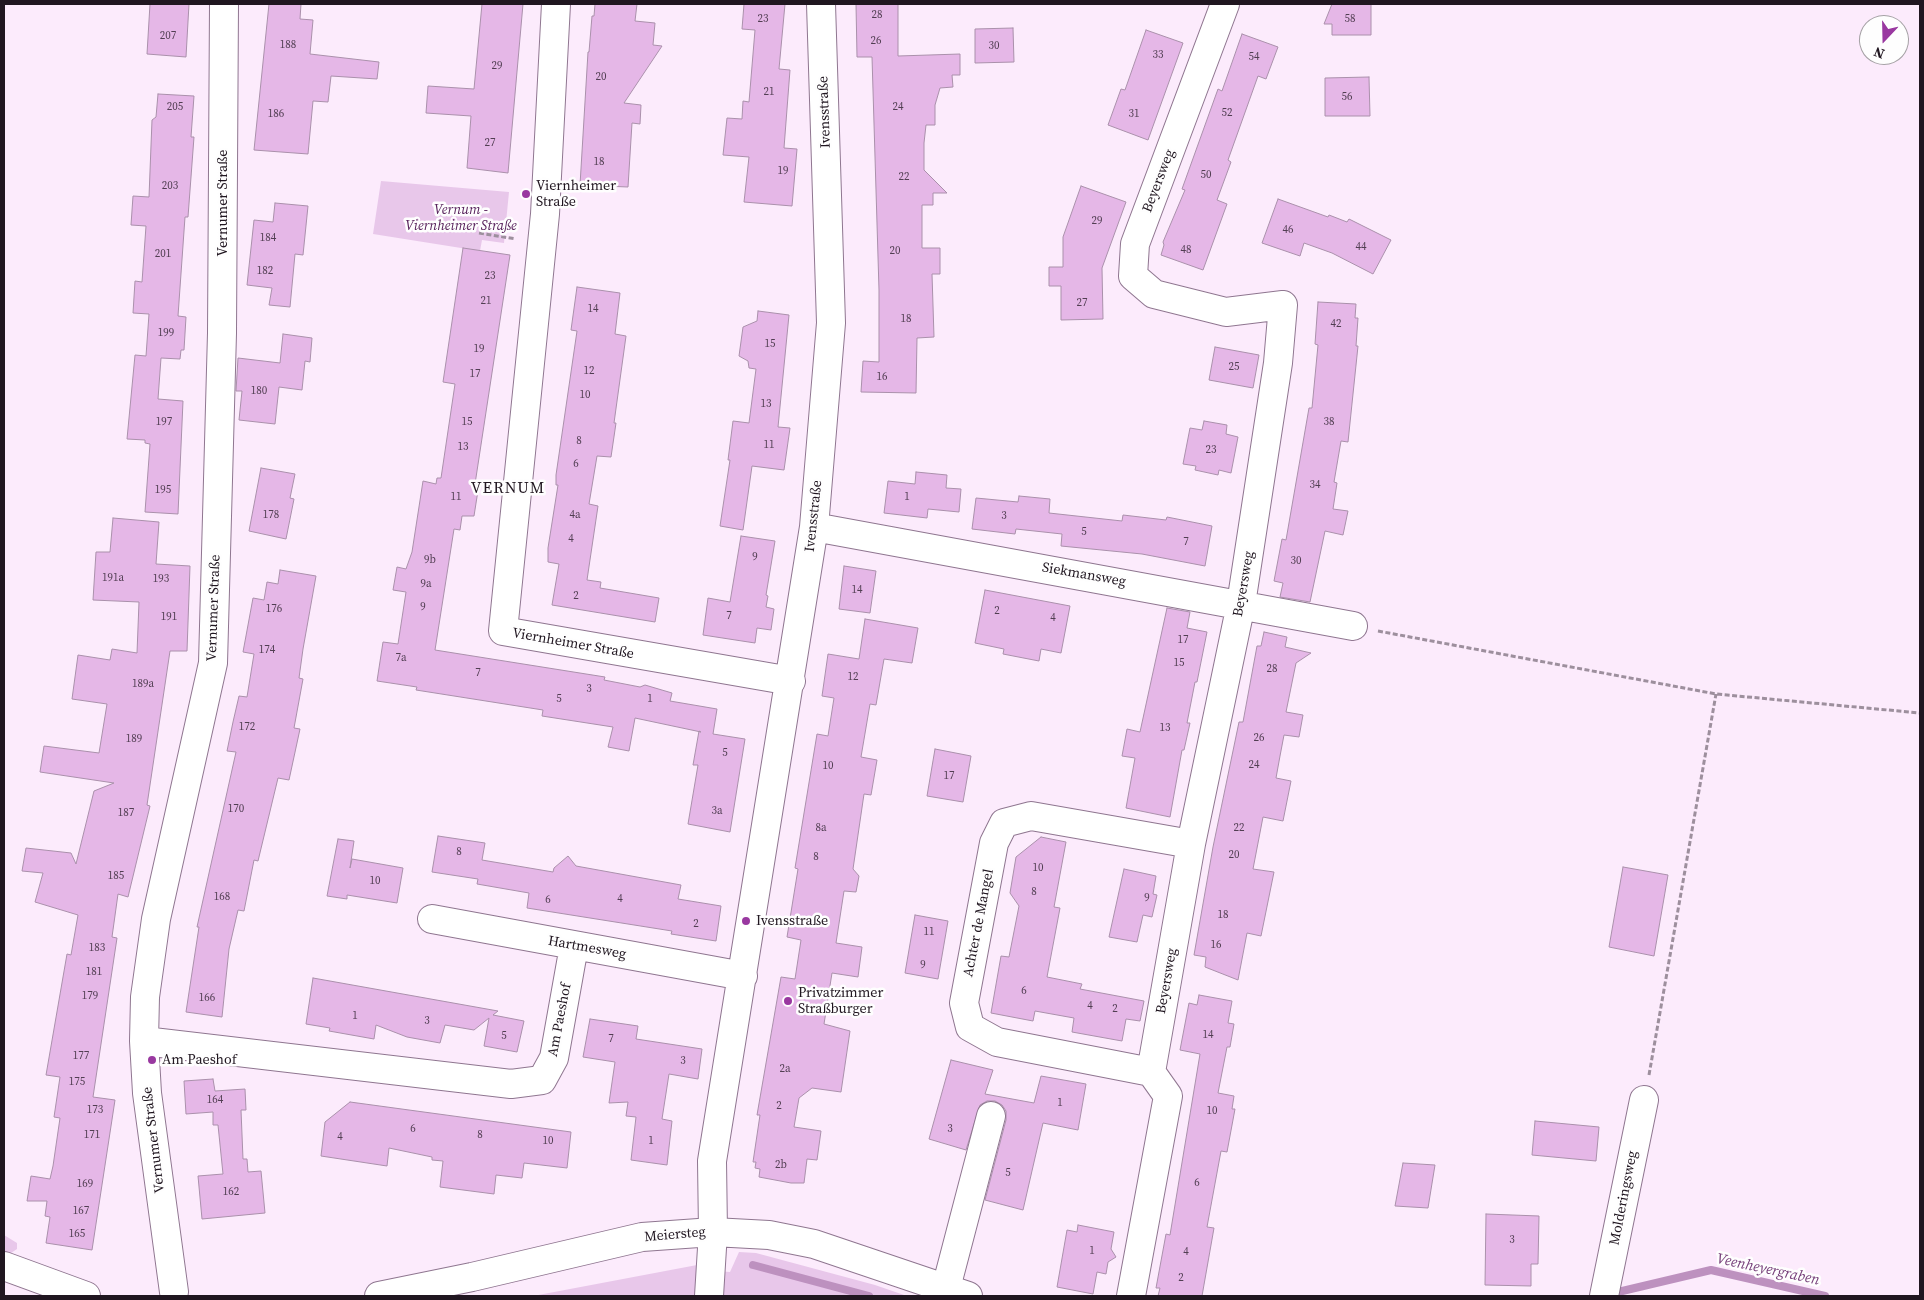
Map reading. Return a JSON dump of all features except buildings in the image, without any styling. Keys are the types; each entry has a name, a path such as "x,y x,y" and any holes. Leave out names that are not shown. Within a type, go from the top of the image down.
{"street":[{"name":"Vernumer Straße","path":"179,1295 154,1146 144,1041 145,997 154,927 213,663 222,333 224,4"},
{"name":"Viernheimer Straße","path":"556,4 542,242 503,632 790,682"},
{"name":"Ivensstraße","path":"709,1296 712,1232 712,1161 814,527 831,323 821,4"},
{"name":"Beyersweg","path":"1151,1072 1191,844 1241,604 1278,363 1283,305 1226,312 1154,294 1133,276 1135,244 1225,4"},
{"name":"Siekmansweg","path":"814,527 1353,626"},
{"name":"Achter de Mangel","path":"1151,1072 997,1042 970,1028 964,1004 994,843 1004,823 1032,816 1191,844"},
{"name":"Hartmesweg","path":"432,919 743,976"},
{"name":"Am Paeshof","path":"144,1041 512,1084 542,1080 554,1058 574,946"},
{"path":"1131,1296 1168,1096 1151,1072"},
{"name":"Molderingsweg","path":"1604,1296 1644,1100"},
{"path":"957,1292 991,1116"},
{"name":"Meiersteg","path":"379,1296 472,1277 642,1237 712,1232 769,1235 814,1244 957,1292"},
{"path":"4,1266 86,1296"}],"path":[{"path":"479,233 542,242"},
{"path":"1353,626 1716,694 1920,713"},
{"path":"1644,1100 1716,694"}],"green space":[{"name":"Vernum - Viernheimer Straße","path":"381,181 509,192 504,243 482,240 480,251 373,234"},
{"path":"4,1235 17,1243 17,1249 8,1255 4,1253"},
{"path":"739,1252 756,1253 875,1285 907,1296 716,1296 717,1271 730,1272"},
{"path":"697,1265 703,1296 533,1296"}],"waterway":[{"path":"753,1265 869,1296"},
{"name":"Veenheyergraben","path":"1618,1292 1711,1270 1825,1296"}],"place":[{"name":"Viernheimer Straße","path":"526,194"},
{"name":"Ivensstraße","path":"746,921"},
{"name":"Privatzimmer Straßburger","path":"788,1001"},
{"name":"Am Paeshof","path":"152,1060"}],"district":[{"name":"VERNUM","path":"508,489"}]}
